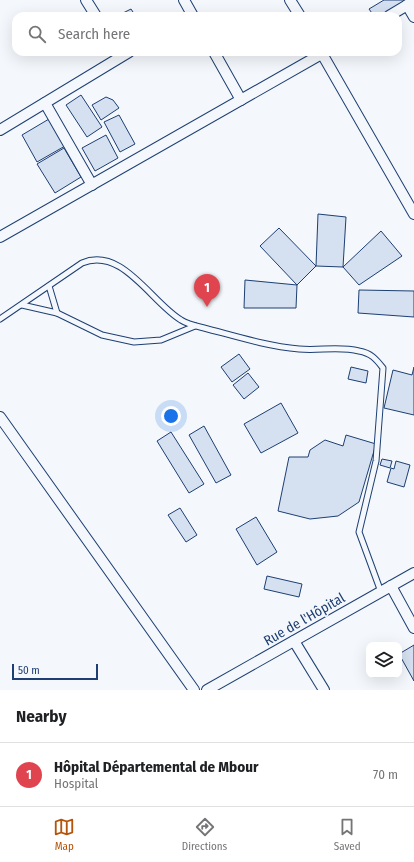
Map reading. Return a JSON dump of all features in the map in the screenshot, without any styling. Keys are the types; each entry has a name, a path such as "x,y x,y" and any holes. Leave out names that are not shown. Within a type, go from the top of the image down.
{"street":[{"path":"86,0 94,12"},
{"path":"184,0 190,12"},
{"path":"290,0 298,12"},
{"path":"395,12 411,3 414,17"},
{"path":"0,130 119,56"},
{"path":"216,56 241,100"},
{"path":"0,238 318,56"},
{"path":"325,56 414,214"},
{"path":"45,103 92,185"},
{"path":"0,417 194,690"},
{"name":"Rue de l'Hôpital","path":"207,690 414,573"},
{"path":"391,586 414,628"},
{"path":"294,641 324,690"}],"lane":[{"path":"0,319 82,263 92,259 107,260 122,268 181,320 195,326 264,344 300,349 342,348 360,351 375,357 383,368 376,460 358,532 381,592"},
{"path":"49,286 57,313"},
{"path":"22,305 57,313 102,335 134,342 161,340 195,326"}],"building":[{"path":"384,0 411,0 390,12 371,12 369,9"},
{"path":"131,9 133,12 125,12"},
{"path":"81,95 102,127 87,137 66,105"},
{"path":"106,97 113,100 119,108 101,120 92,105"},
{"path":"119,115 135,144 120,152 104,122"},
{"path":"49,119 65,146 37,162 22,135"},
{"path":"106,135 118,158 95,171 82,148"},
{"path":"64,148 81,177 55,193 37,164"},
{"path":"318,214 346,217 343,267 316,266"},
{"path":"279,228 316,266 297,285 260,246"},
{"path":"381,231 402,256 359,285 343,267"},
{"path":"245,280 297,285 296,308 244,308"},
{"path":"359,290 414,291 414,317 358,313"},
{"path":"239,354 250,369 232,382 221,367"},
{"path":"351,367 368,371 366,383 348,379"},
{"path":"414,367 414,415 384,408 393,370 412,375"},
{"path":"248,373 259,387 244,399 233,385"},
{"path":"281,403 298,433 261,453 244,424"},
{"path":"204,426 231,475 216,483 189,435"},
{"path":"171,432 204,484 189,493 157,441"},
{"path":"346,435 376,444 359,502 338,516 310,519 278,511 289,457 308,457 310,450 325,440 343,446"},
{"path":"382,459 392,461 390,468 380,465"},
{"path":"396,461 410,465 404,487 387,482 391,468 394,469"},
{"path":"180,508 197,535 186,542 168,515"},
{"path":"256,517 277,552 257,565 236,529"},
{"path":"267,576 302,584 299,597 264,589"},
{"path":"414,645 414,681 402,659 402,652"}],"place":[{"name":"Hôpital Départemental de Mbour","path":"207,307"}]}
